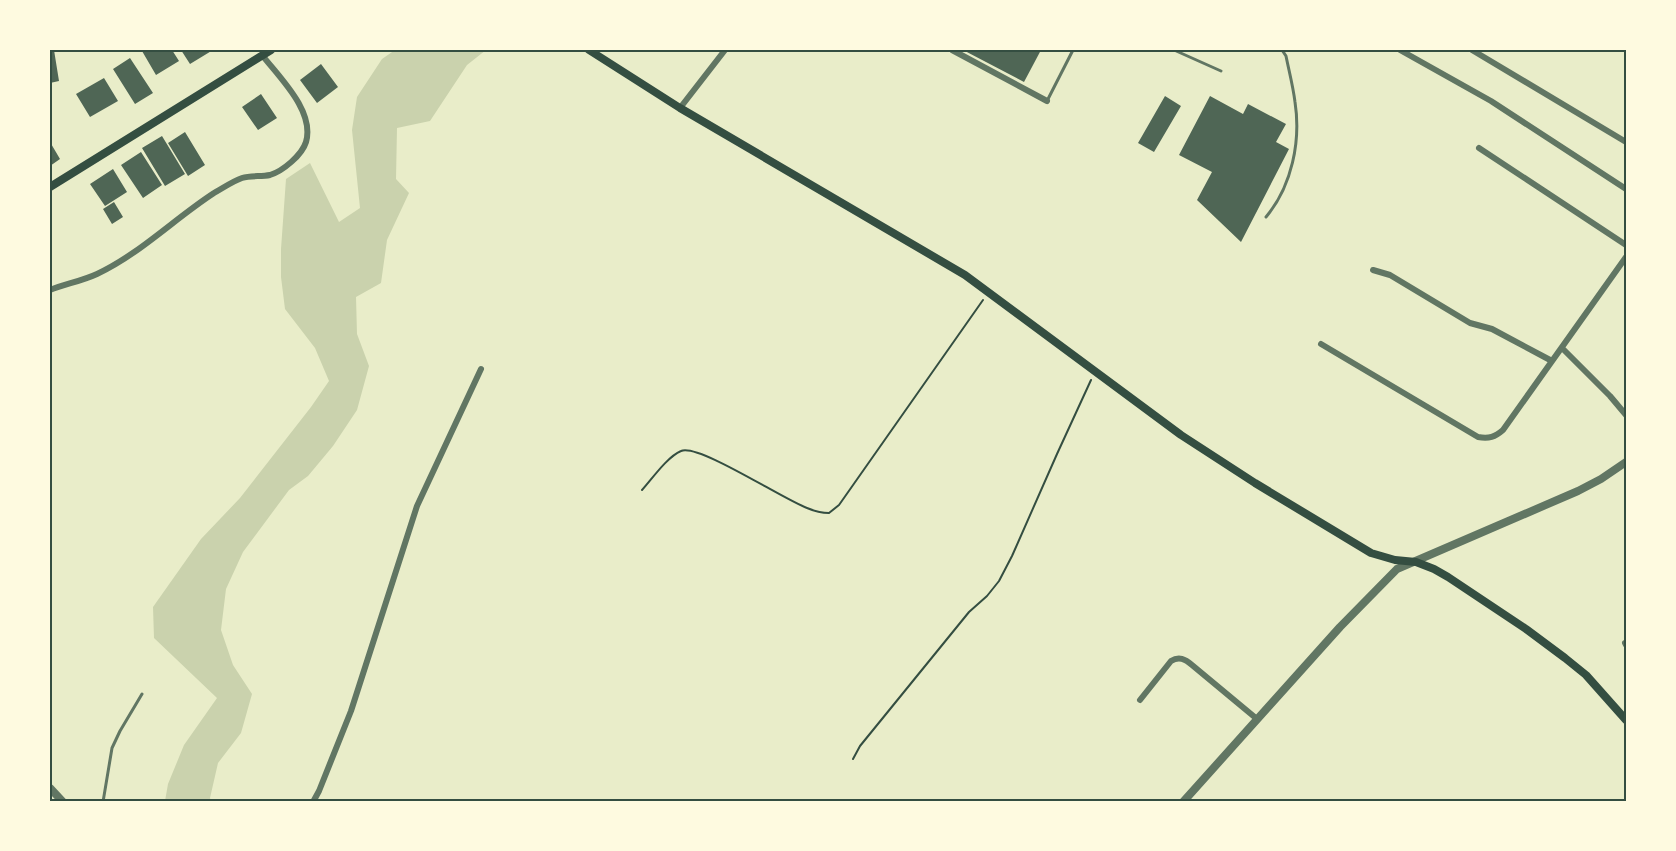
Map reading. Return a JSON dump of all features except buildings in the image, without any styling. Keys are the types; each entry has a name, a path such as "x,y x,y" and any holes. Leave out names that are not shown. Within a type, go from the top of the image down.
{"main road":[{"path":"50,187 271,50"},
{"path":"589,50 681,108 964,275 1181,435 1255,483 1371,553 1395,560 1416,562 1448,577 1534,635 1586,675 1626,720"}],"street":[{"path":"681,108 725,50"},
{"path":"952,50 1047,101"},
{"path":"1400,50 1491,101 1626,189"},
{"path":"1472,50 1626,142"},
{"path":"50,290 96,275 145,246 213,194 243,178 270,175 280,170 299,154 306,143 308,130 305,114 296,98 262,55"},
{"path":"1479,148 1626,244"},
{"path":"1321,344 1478,437 1496,436 1503,430 1626,257"},
{"path":"1372,270 1390,275 1470,323 1492,329 1552,361"},
{"path":"1562,348 1626,415"},
{"path":"313,801 351,711 417,506 480,369"},
{"path":"1183,801 1340,627 1392,574 1402,567 1453,544 1578,491 1626,462"},
{"path":"1140,700 1171,661 1182,658 1257,719"},
{"path":"50,788 63,801"}],"lane":[{"path":"1047,101 1074,50"},
{"path":"1174,50 1221,71"},
{"path":"1266,217 1283,191 1296,148 1296,104 1286,56 1282,50"},
{"path":"103,801 112,748 142,693"}],"path":[{"path":"642,490 672,456 683,449 692,450 805,508 830,513 840,505 988,293"},
{"path":"853,759 860,747 969,612 987,596 999,580 1095,372"}],"green space":[{"path":"395,50 486,50 467,65 430,121 397,128 396,179 409,193 387,240 381,283 356,297 357,334 369,366 357,410 333,446 308,476 289,490 243,552 226,589 221,630 233,665 252,694 241,733 218,763 211,801 165,801 168,784 184,745 217,698 154,638 153,607 201,539 240,498 329,381 315,348 285,309 281,277 281,249 286,179 310,163 339,222 360,208 352,130 357,97 382,59"}]}
